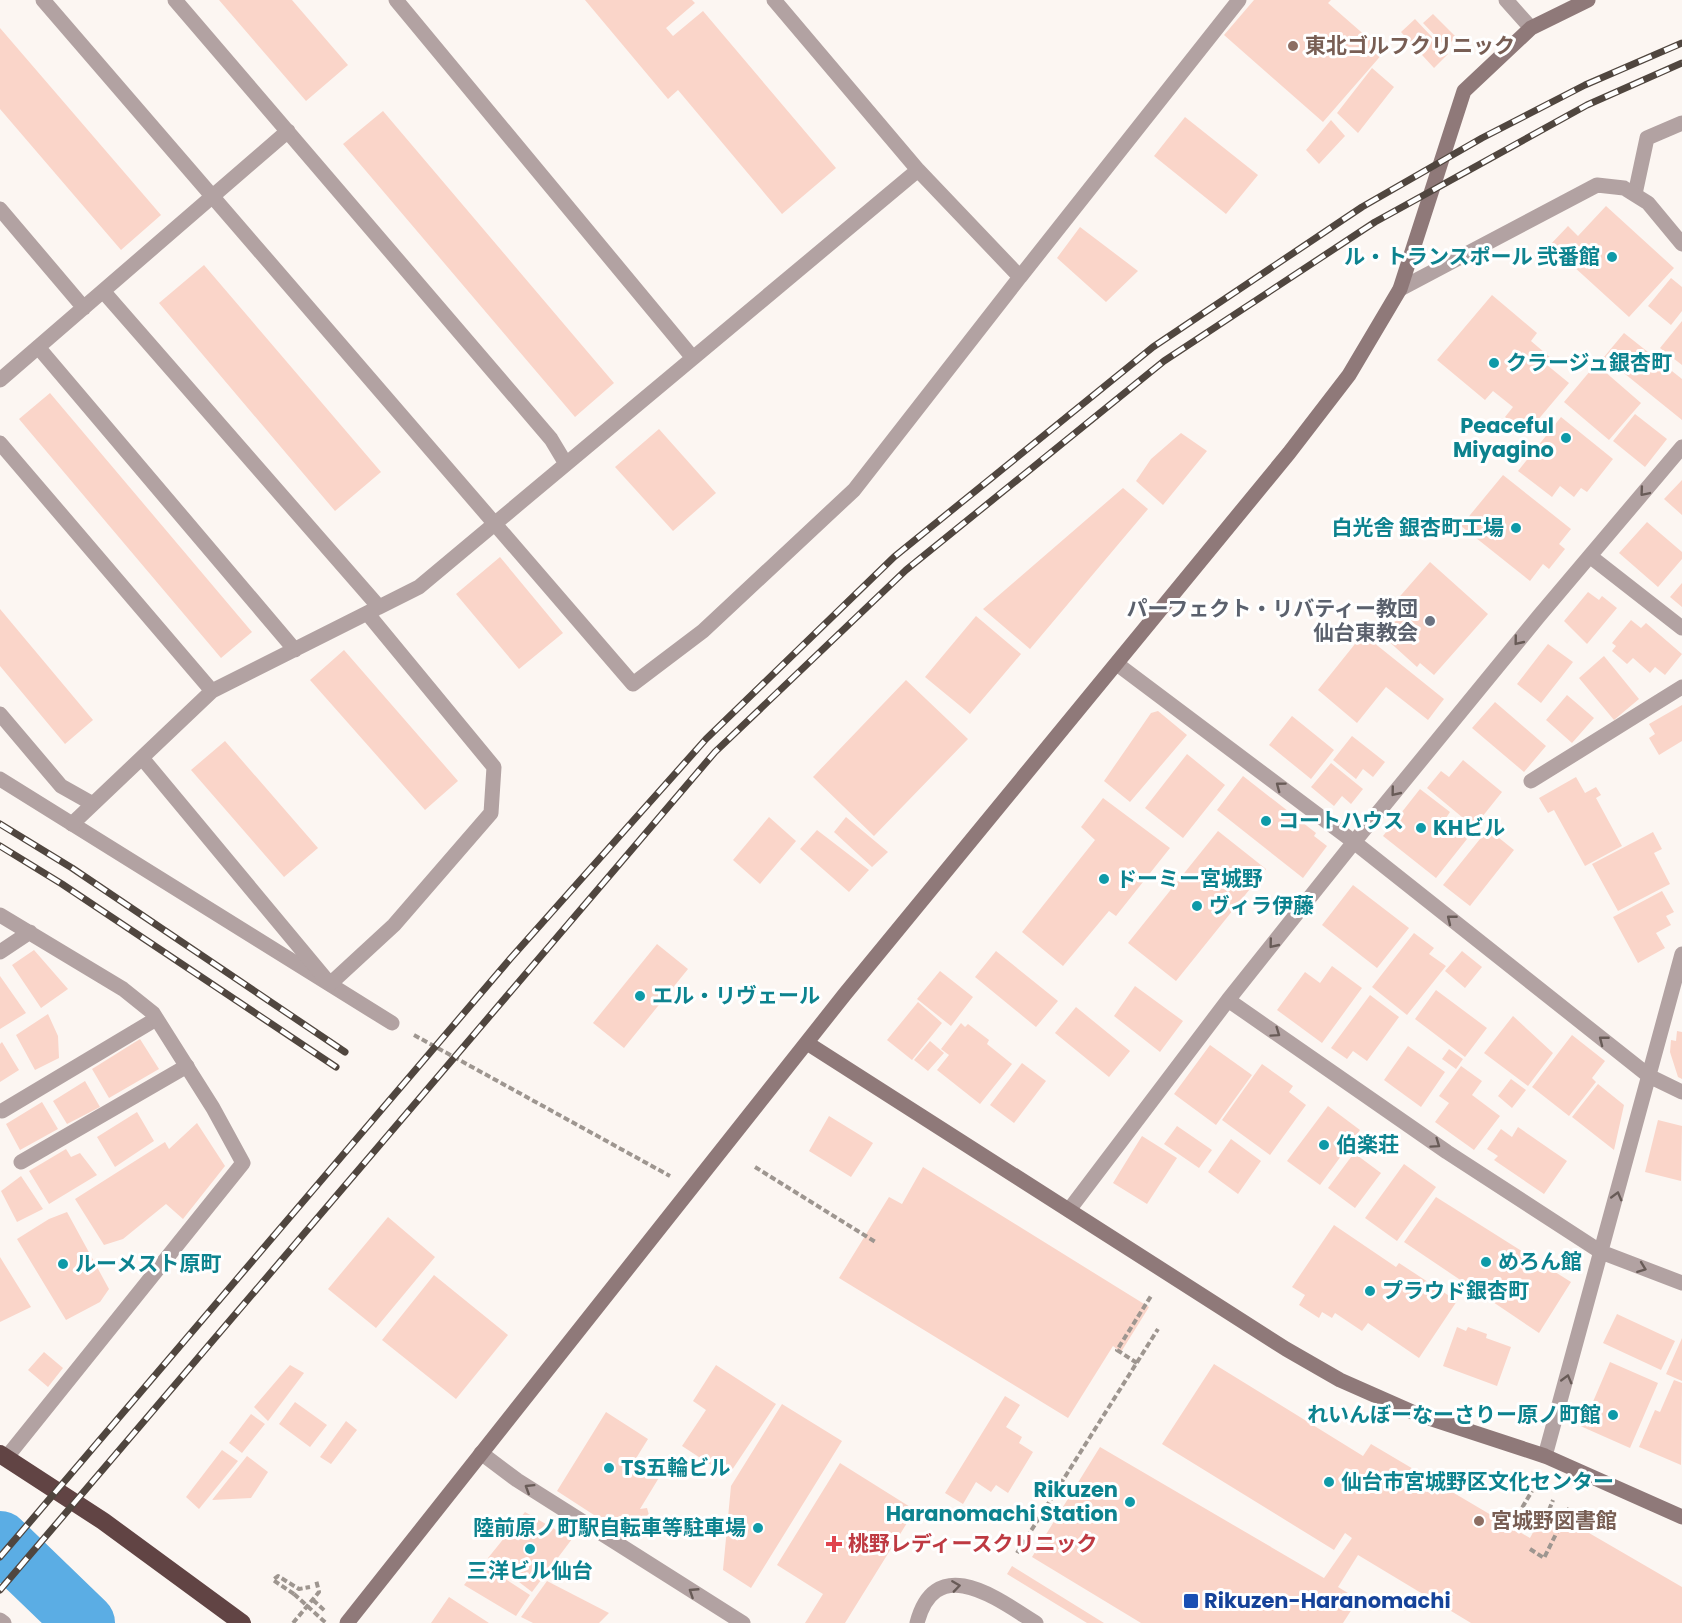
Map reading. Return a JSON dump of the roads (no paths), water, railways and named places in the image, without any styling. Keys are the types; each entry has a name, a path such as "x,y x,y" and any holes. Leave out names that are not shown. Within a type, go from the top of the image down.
{"highway":[{"path":"3,1456 103,1521 242,1623"}],"street":[{"path":"43,0 633,684 703,631 854,490 1239,0"},
{"path":"175,0 551,439 566,464"},
{"path":"396,0 693,358"},
{"path":"774,0 918,170 1020,277"},
{"path":"1506,0 1531,28"},
{"path":"347,1623 845,994 1117,664 1349,375 1400,289 1464,91 1531,28 1588,0"},
{"path":"1635,194 1647,138 1682,123"},
{"path":"0,380 288,131"},
{"path":"72,824 212,691 419,587 918,170"},
{"path":"1400,289 1597,185 1624,188 1648,203 1682,244"},
{"path":"0,209 84,308"},
{"path":"103,291 373,610 494,767 491,813 394,926 330,984"},
{"path":"38,347 295,650"},
{"path":"0,443 212,691"},
{"path":"1069,1210 1228,1000 1354,842 1539,616 1682,447"},
{"path":"1591,556 1682,628"},
{"path":"1117,664 1354,842 1649,1076 1682,1092"},
{"path":"1531,781 1682,687"},
{"path":"0,714 61,786 93,804"},
{"path":"142,758 330,984"},
{"path":"0,779 392,1023"},
{"path":"0,915 123,989 156,1019 187,1066 243,1163 3,1456"},
{"path":"0,952 30,932"},
{"path":"1545,1456 1682,954"},
{"path":"1228,1000 1447,1152 1601,1252 1682,1284"},
{"path":"2,1111 156,1019"},
{"path":"807,1043 1286,1349 1340,1380 1417,1414 1545,1456 1682,1517"},
{"path":"21,1162 187,1066"},
{"path":"481,1453 517,1480 743,1623"},
{"path":"917,1623 920,1611 928,1598 954,1585 968,1585 982,1590 1036,1623"},
{"path":"0,1620 4,1623"}],"waterway":[{"path":"0,1541 85,1623"}],"railway":[{"path":"0,1557 510,959 706,739 894,557 1153,347 1362,207 1482,138 1585,85 1682,43"},
{"path":"0,1590 715,752 906,570 1164,361 1375,222 1587,105 1682,63"},
{"path":"0,824 72,868 345,1052"},
{"path":"0,846 62,884 336,1067"}],"place":[{"name":"東北ゴルフクリニック","path":"1293,46"},
{"name":"ル・トランスポール 弐番館","path":"1612,257"},
{"name":"クラージュ銀杏町","path":"1494,363"},
{"name":"Peaceful Miyagino","path":"1566,438"},
{"name":"白光舎 銀杏町工場","path":"1516,528"},
{"name":"パーフェクト・リバティー教団 仙台東教会","path":"1430,621"},
{"name":"コートハウス","path":"1266,821"},
{"name":"KHビル","path":"1421,828"},
{"name":"ドーミー宮城野","path":"1104,879"},
{"name":"ヴィラ伊藤","path":"1197,906"},
{"name":"エル・リヴェール","path":"640,996"},
{"name":"伯楽荘","path":"1324,1145"},
{"name":"めろん館","path":"1486,1262"},
{"name":"ルーメスト原町","path":"63,1264"},
{"name":"プラウド銀杏町","path":"1370,1291"},
{"name":"れいんぼーなーさりー原ノ町館","path":"1613,1415"},
{"name":"TS五輪ビル","path":"609,1468"},
{"name":"仙台市宮城野区文化センター","path":"1329,1482"},
{"name":"Rikuzen Haranomachi Station","path":"1130,1502"},
{"name":"宮城野図書館","path":"1479,1521"},
{"name":"陸前原ノ町駅自転車等駐車場","path":"758,1528"},
{"name":"桃野レディースクリニック","path":"834,1544"},
{"name":"三洋ビル仙台","path":"530,1549"},
{"name":"Rikuzen-Haranomachi","path":"1191,1601"}]}
